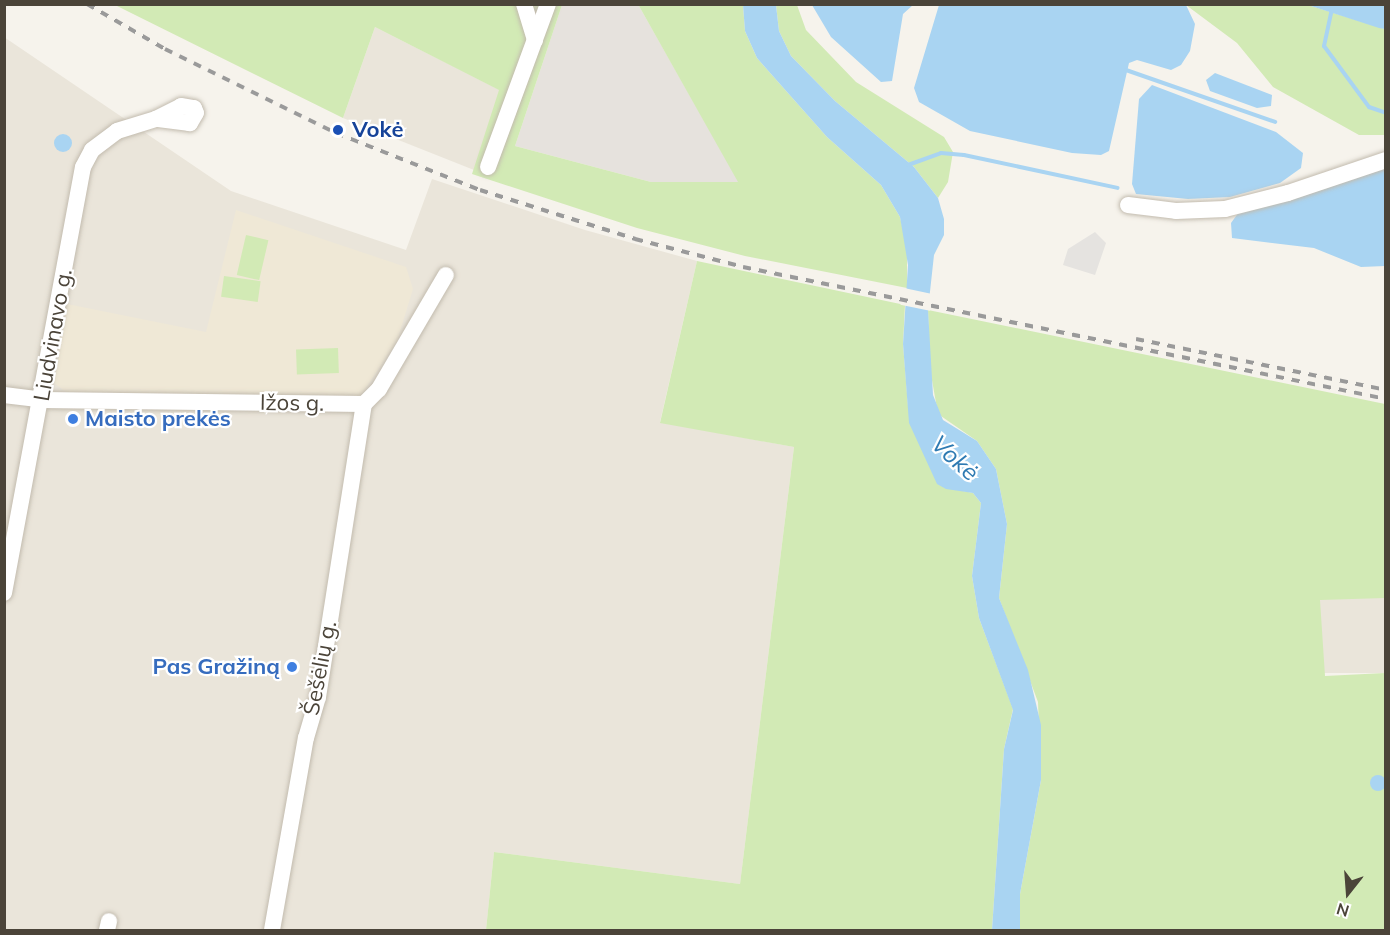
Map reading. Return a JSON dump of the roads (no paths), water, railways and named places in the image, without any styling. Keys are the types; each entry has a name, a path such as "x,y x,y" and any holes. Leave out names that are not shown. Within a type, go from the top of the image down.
{"street":[{"path":"524,4 535,39"},
{"path":"488,167 548,4"},
{"name":"Liudvinavo g.","path":"4,593 87,158 117,131 156,119"},
{"path":"1128,204 1176,211 1224,209 1288,194 1386,160"},
{"path":"364,404 379,389 446,275"},
{"name":"Ižos g.","path":"4,395 42,400 364,404"},
{"name":"Šešėlių g.","path":"272,930 306,738 318,697 364,404"}],"water":[{"path":"743,5 776,5 779,31 791,56 835,101 914,167 938,198 944,219 944,235 934,255 928,310 933,395 943,420 977,441 996,469 1007,524 999,598 1028,670 1041,725 1041,780 1020,894 1020,930 992,930 1004,749 1013,710 979,618 972,576 981,503 973,493 946,489 937,484 909,423 903,344 908,265 900,217 881,185 827,137 757,58 745,31"},
{"path":"812,5 913,5 903,14 892,81 881,82 831,37"},
{"path":"939,5 1186,5 1195,24 1190,51 1181,65 1171,70 1137,60 1129,63 1109,151 1101,155 1072,153 970,131 919,102 914,88"},
{"path":"1308,5 1385,5 1385,29 1379,28"},
{"path":"1215,73 1272,95 1271,106 1257,108 1210,91 1206,80"},
{"path":"1152,85 1276,132 1303,153 1301,168 1280,183 1230,197 1188,199 1136,194 1132,184 1139,99"},
{"path":"59,134 67,134 72,139 70,150 59,152 54,147 54,139"},
{"path":"1385,169 1385,266 1361,267 1314,248 1232,238 1231,223 1239,212"},
{"path":"1378,775 1386,783 1378,791 1370,783"}],"waterway":[{"path":"1333,4 1324,46 1369,107 1386,113"},
{"path":"1126,70 1275,122"},
{"path":"908,165 941,153 964,155 1118,188"}],"railway":[{"path":"87,4 165,49 336,133 480,190 635,239 743,267 1386,399"},
{"path":"1136,339 1386,390"}],"place":[{"name":"Vokė","path":"338,130"},
{"name":"Maisto prekės","path":"73,419"},
{"name":"Pas Gražiną","path":"292,667"}]}
